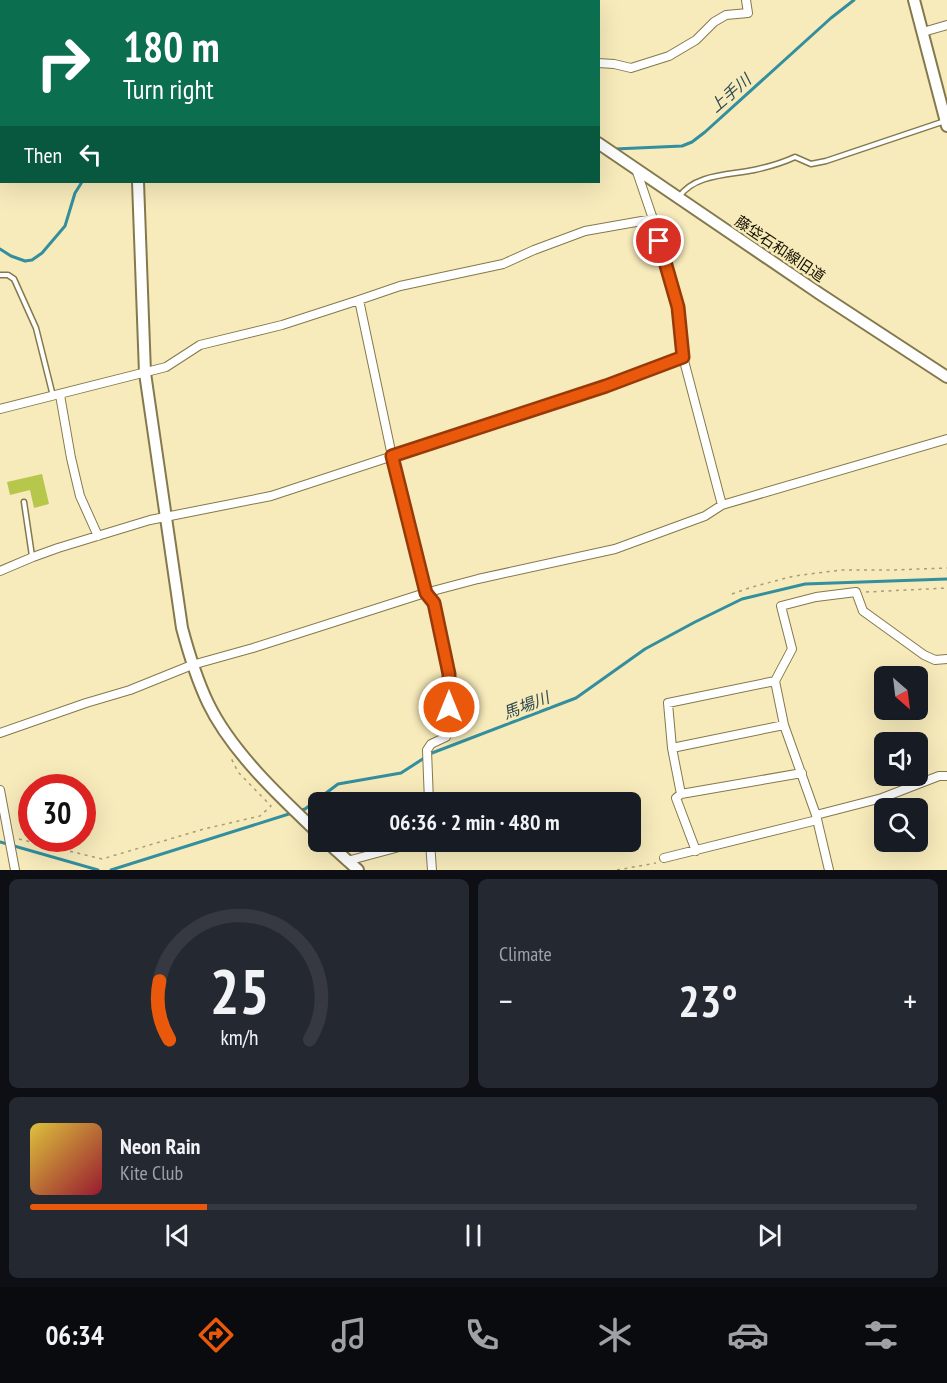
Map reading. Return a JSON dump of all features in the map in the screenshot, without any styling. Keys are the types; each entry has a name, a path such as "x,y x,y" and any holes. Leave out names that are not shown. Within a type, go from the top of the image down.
{"street":[{"path":"600,63 632,68 669,56 696,40 714,22 726,15 748,13 746,0"},
{"path":"914,0 946,124"},
{"path":"923,32 947,25"},
{"name":"藤垈石和線旧道","path":"604,147 947,377"},
{"path":"636,169 678,307 683,357 722,506"},
{"path":"138,183 146,373 182,628 192,664 208,704 232,742 249,763 308,824"},
{"path":"0,409 166,367 200,345 282,325 400,285 503,264 585,231 653,219"},
{"path":"359,300 392,456 426,593 434,603 449,674 446,737 431,744 427,750 429,792"},
{"path":"0,571 33,557 150,520 271,496 606,386 683,357"},
{"path":"57,396 80,496 98,536"},
{"path":"0,733 130,690 192,664 253,648 426,593 478,579 615,549 705,516 722,506 947,439"},
{"path":"829,870 817,817 784,725 775,681 792,649 781,606 816,597 856,592 863,611 924,655 935,660 947,659"},
{"path":"681,794 672,748 668,703 775,681"},
{"path":"672,748 784,725"},
{"path":"696,851 676,798 681,794 802,773"},
{"path":"664,858 817,817 882,798 939,776 947,776"},
{"path":"0,790 15,870"},
{"path":"338,852 358,870"},
{"path":"347,861 381,852"},
{"path":"431,852 432,870"}],"lane":[{"path":"678,198 682,191 693,184 717,175 778,165 795,157 811,164 826,162 946,124"},
{"path":"0,275 8,275 14,279 36,328 57,396"},
{"path":"24,502 33,557"}],"path":[{"path":"732,594 794,576 841,570 947,568"},
{"path":"856,592 947,588"},
{"path":"8,836 102,859 204,829 260,816 272,806 238,772 230,757"},
{"path":"617,870 655,864 664,858"}],"building":[{"path":"42,474 49,504 34,508 30,490 10,495 7,482"}],"waterway":[{"name":"上手川","path":"615,149 682,146 692,142 854,0"},
{"name":"上手川","path":"0,249 25,261 32,260 42,253 65,226 75,193 81,183"},
{"name":"馬場川","path":"299,811 338,784 401,773 432,753 576,698 645,649 742,599 805,584 947,579"},
{"name":"馬場川","path":"111,870 292,813"},
{"name":"馬場川","path":"0,842 98,870"}],"route":[{"path":"449,707 449,674 434,603 426,593 392,456 606,386 683,357 678,307 659,241"}]}
